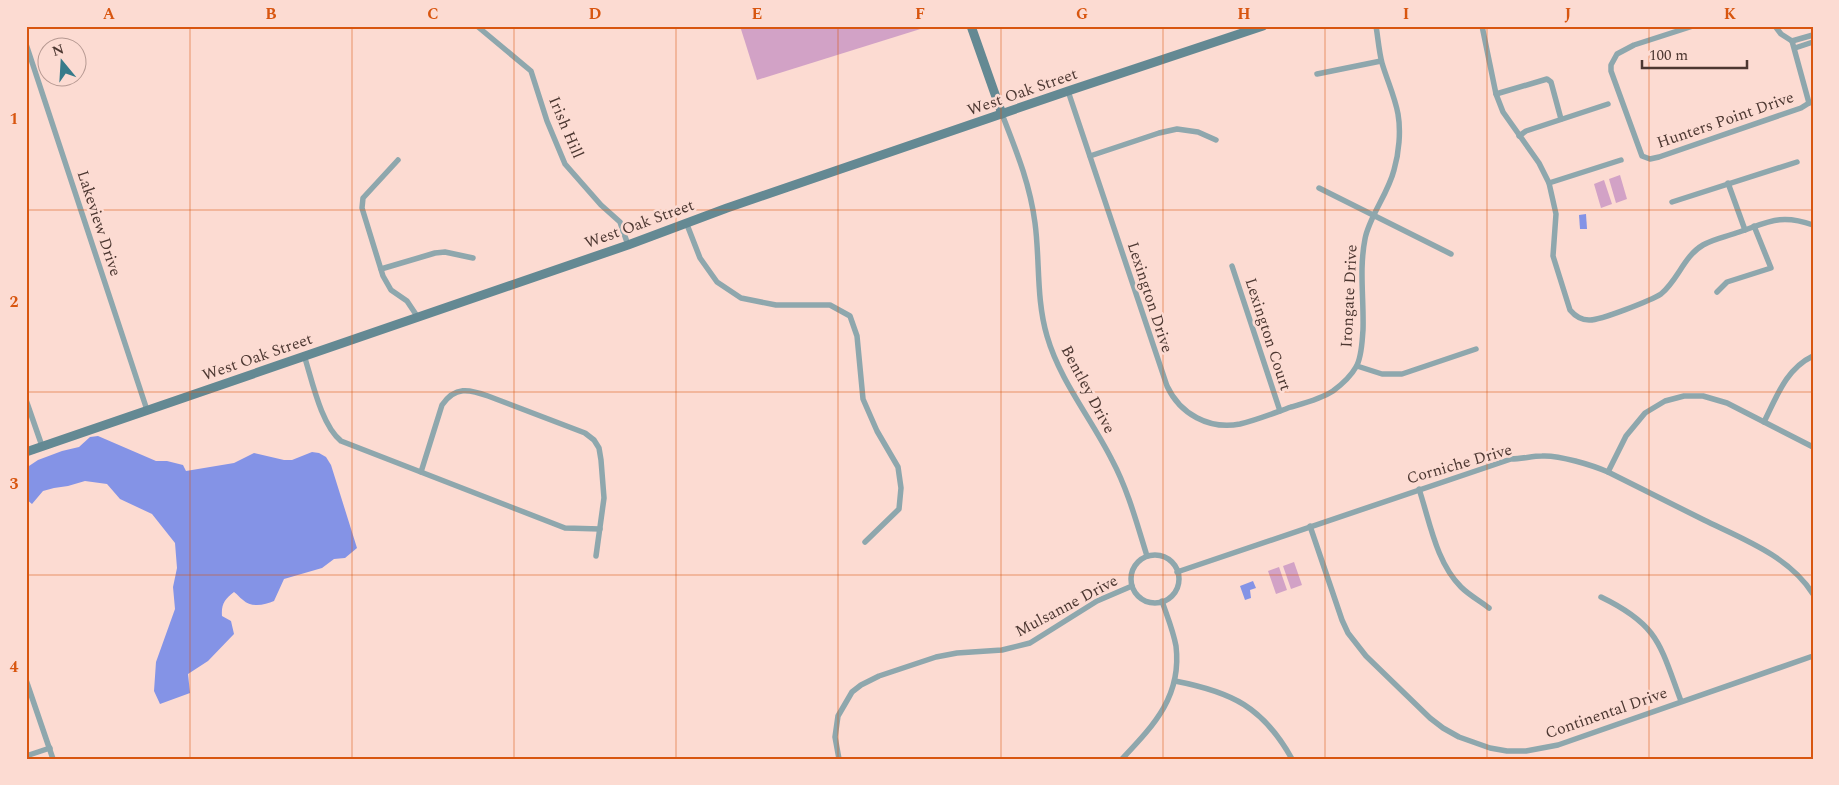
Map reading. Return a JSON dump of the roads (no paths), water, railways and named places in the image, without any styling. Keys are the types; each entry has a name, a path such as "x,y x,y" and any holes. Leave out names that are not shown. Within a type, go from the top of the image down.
{"main road":[{"path":"971,26 1002,114"},
{"name":"West Oak Street","path":"26,452 628,244 686,222 1264,26"}],"street":[{"name":"Irish Hill","path":"477,26 531,71 547,121 565,164 601,205 620,222 628,244"},
{"name":"Irongate Drive","path":"1280,411 1332,392 1342,384 1357,366 1361,353 1362,255 1367,229 1394,171 1399,131 1398,112 1381,61 1376,26"},
{"path":"1482,26 1496,94 1502,112 1539,163 1549,183 1556,214 1553,256 1570,310 1573,314 1582,319 1592,320 1661,294 1693,252 1705,244 1775,219 1791,218 1813,224"},
{"name":"Hunters Point Drive","path":"1693,26 1634,44 1617,54 1611,65 1611,71 1640,154 1645,158 1659,157 1811,103 1792,42"},
{"path":"1775,26 1781,34 1792,42 1813,35"},
{"path":"1795,48 1813,42"},
{"name":"Lakeview Drive","path":"26,44 147,410"},
{"path":"1317,74 1381,61"},
{"path":"26,71 34,68"},
{"path":"1496,94 1547,79 1551,82 1561,119"},
{"name":"Lexington Drive","path":"1068,91 1166,386 1172,398 1181,408 1194,417 1207,423 1221,426 1243,423 1280,411"},
{"path":"1518,136 1526,131 1608,104"},
{"name":"Bentley Drive","path":"1002,114 1028,184 1035,224 1041,309 1046,336 1063,375 1122,480 1147,556"},
{"path":"1090,156 1159,133 1177,129 1198,132 1216,140"},
{"path":"398,160 363,198 362,208 381,269 390,290 406,302 417,316"},
{"path":"1549,183 1621,160"},
{"path":"1672,202 1797,162"},
{"path":"1728,184 1745,230"},
{"path":"1319,188 1451,254"},
{"path":"686,222 700,258 717,282 741,298 776,306 830,305 850,316 857,336 863,399 877,431 898,467 901,488 899,509 865,542"},
{"path":"1717,292 1727,282 1771,268 1754,226"},
{"path":"381,269 444,252 473,258"},
{"name":"Lexington Court","path":"1232,266 1280,411"},
{"path":"1357,366 1382,374 1402,374 1476,349"},
{"path":"304,355 327,425 341,441 565,528 600,529"},
{"path":"1764,422 1790,373 1804,360 1813,356"},
{"path":"421,472 442,405 447,398 464,390 474,391 585,433 594,440 599,448 601,460 604,498 596,556"},
{"path":"1608,472 1626,436 1636,423 1655,406 1675,398 1693,396 1714,398 1813,447"},
{"path":"26,400 42,446"},
{"name":"Corniche Drive","path":"1178,572 1511,459 1543,455 1590,464 1771,555 1788,566 1802,579 1813,594"},
{"path":"1419,489 1442,560 1462,588 1489,608"},
{"name":"Continental Drive","path":"1310,526 1342,620 1356,646 1430,718 1443,728 1475,744 1507,751 1546,748 1813,656"},
{"path":"1158,555 1164,557 1174,565 1178,572 1178,582 1173,594 1162,601 1154,603 1141,599 1132,586 1130,579 1137,562 1147,556 1158,555"},
{"name":"Mulsanne Drive","path":"839,759 835,737 838,716 852,692 861,685 879,676 936,657 1002,650 1025,644 1040,637 1097,601 1132,586"},
{"path":"1601,597 1622,607 1648,627 1658,642 1681,702"},
{"path":"1122,759 1157,721 1166,706 1175,681 1176,645 1162,601"},
{"path":"26,680 53,759"},
{"path":"1175,681 1215,690 1245,705 1273,729 1292,759"},
{"path":"26,756 50,748"}],"water":[{"path":"1586,214 1587,229 1580,229 1579,215"},
{"path":"98,436 156,461 167,461 183,465 186,471 234,463 254,453 292,460 312,452 319,453 326,457 331,465 357,548 345,558 334,559 322,568 284,579 274,601 262,605 250,604 246,603 234,592 224,602 222,616 231,621 234,634 208,661 188,674 190,693 160,704 154,691 156,662 175,609 173,587 177,568 175,543 152,514 120,499 107,484 85,481 43,491 32,504 26,499 26,468 38,460 79,447 90,437"},
{"path":"1253,581 1256,588 1250,590 1251,598 1245,600 1240,586"}]}
